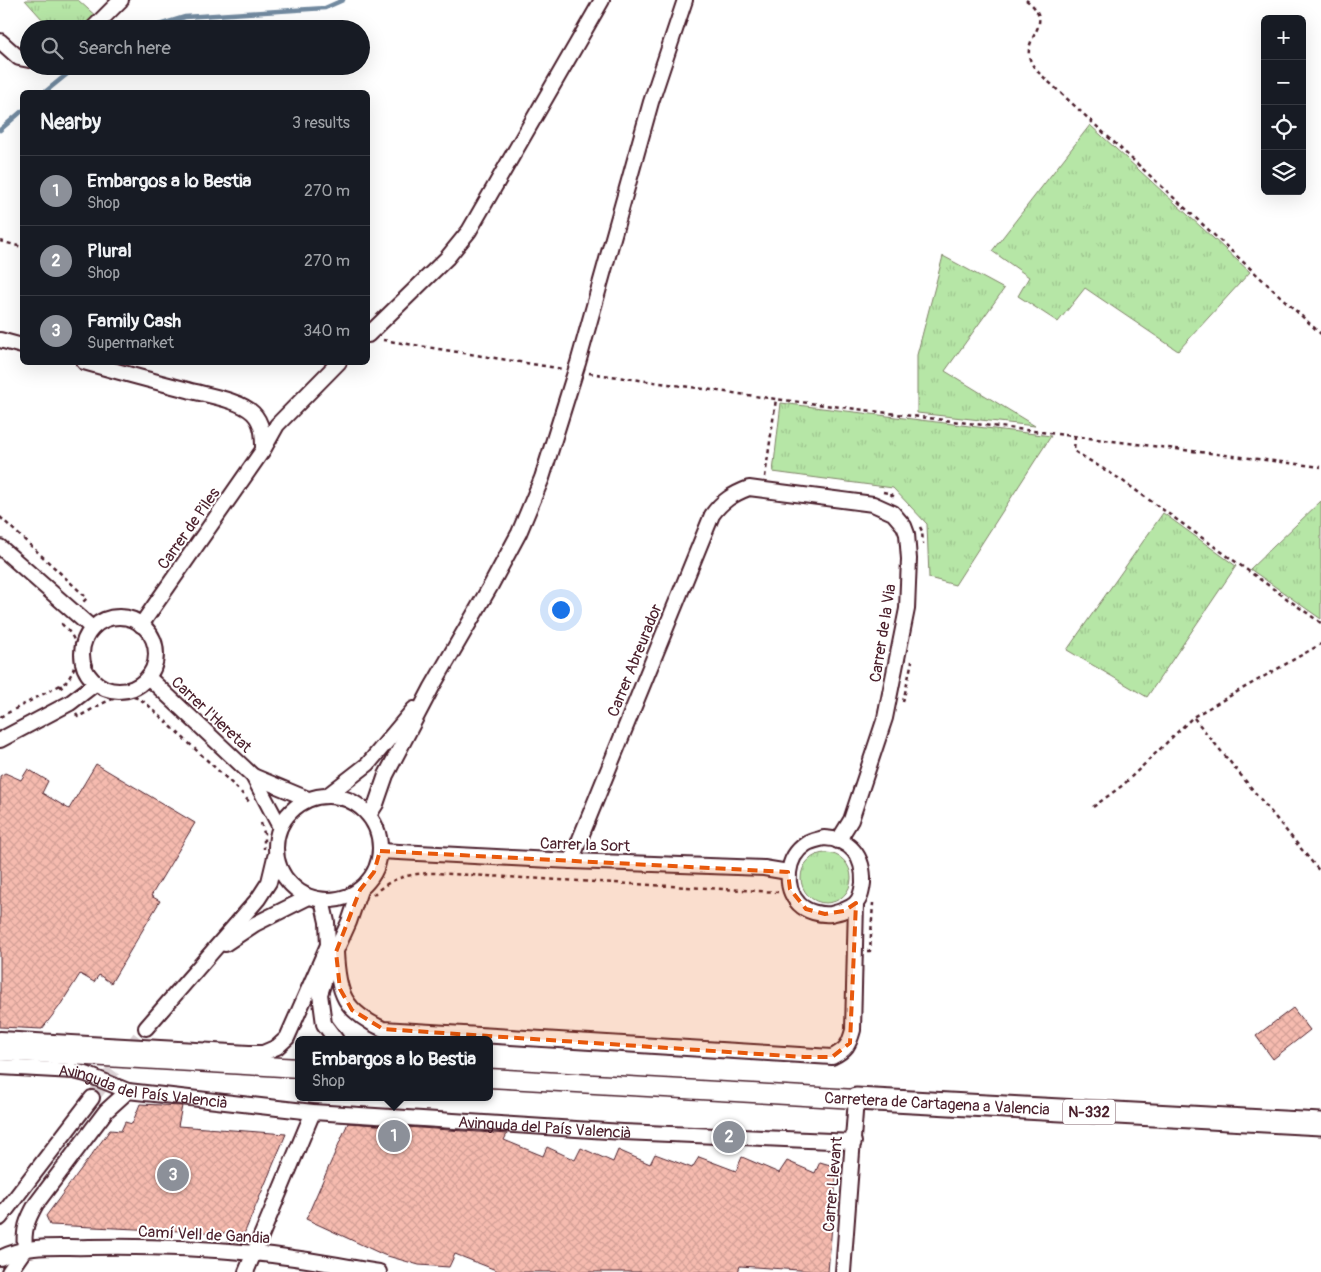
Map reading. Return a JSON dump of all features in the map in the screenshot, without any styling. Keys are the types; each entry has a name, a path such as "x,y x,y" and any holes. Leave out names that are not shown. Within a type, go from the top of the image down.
{"highway":[{"name":"Carretera de Cartagena a Valencia","path":"856,1099 1321,1124"}],"main road":[{"name":"Avinguda del País Valencià","path":"0,1051 101,1057 157,1054 295,1068"},
{"path":"493,1078 583,1084"},
{"name":"Carretera de Cartagena a Valencia","path":"583,1084 856,1099"}],"street":[{"path":"101,20 121,0"},
{"path":"370,333 447,258 469,231 602,0"},
{"path":"369,815 376,804 386,775 432,687 519,533 542,478 578,362 651,102 685,0"},
{"path":"0,40 20,58"},
{"path":"0,340 20,345"},
{"path":"95,365 247,408 254,414 260,425 263,435 263,450"},
{"name":"Carrer de Piles","path":"141,625 263,450 277,425 335,365"},
{"name":"Carrer de la Via","path":"749,488 873,504 893,514 904,526 907,534 909,559 907,609 885,718 851,820 838,841"},
{"name":"Carrer Abreurador","path":"571,861 712,515 721,503 735,493 749,488"},
{"path":"0,547 92,628"},
{"path":"117,617 134,620 141,625 150,633 156,655 154,667 148,677 141,684 123,691 113,691 96,683 87,674 83,662 82,649 86,637 92,628 101,622 117,617"},
{"name":"Carrer l'Heretat","path":"148,677 253,776 280,826"},
{"path":"0,740 70,703 96,683"},
{"path":"328,796 368,764 432,687"},
{"name":"Carrer l'Heretat","path":"253,776 308,799"},
{"path":"333,1036 324,1024 320,994 350,922 360,890 374,872 380,851 380,838 376,826 369,815 361,807 340,797 328,796 308,799 291,810 280,826 275,843 280,870 286,881 296,891 316,899 342,899 360,890"},
{"path":"824,838 838,841 843,842 856,852 864,869 860,896 856,903 844,911 825,914 806,909 798,903 790,889 788,872 794,855 811,841 824,838"},
{"name":"Carrer la Sort","path":"380,851 571,861 764,868 788,872"},
{"path":"146,1028 207,955 258,899 269,882 276,856"},
{"path":"207,955 255,924 316,899"},
{"path":"157,1054 263,1053 277,1047 287,1038 328,945 327,922 316,899"},
{"path":"493,1036 832,1058 841,1053 850,1043 853,1030 856,903"},
{"path":"336,952 340,989 352,1010 365,1020 383,1029 491,1036"},
{"name":"Avinguda del País Valencià","path":"0,1040 85,1044 157,1054"},
{"name":"Avinguda del País Valencià","path":"85,1044 101,1057"},
{"name":"Avinguda del País Valencià","path":"0,1067 74,1071 128,1091 313,1112 623,1132 854,1142"},
{"path":"493,1071 557,1075 583,1084"},
{"path":"9,1272 25,1249 24,1232 36,1204 106,1111 128,1091"},
{"path":"0,1218 92,1098"},
{"name":"Carrer Llevant","path":"843,1272 856,1099"},
{"path":"246,1272 313,1112"},
{"name":"Camí Vell de Gandia","path":"0,1258 10,1253 36,1247 113,1246 205,1249 254,1253 379,1272"}],"path":[{"path":"1026,0 1036,10 1039,17 1038,26 1028,47 1032,65 1037,71 1321,334"},
{"path":"0,240 20,246"},
{"path":"383,340 564,370"},
{"path":"588,373 776,399 1321,467"},
{"path":"763,490 776,399"},
{"path":"1075,436 1074,451 1120,480 1321,623"},
{"path":"0,517 87,598 62,624 72,636 75,644 76,664 73,674 66,682 0,717"},
{"path":"1093,808 1123,785 1193,718 1321,644"},
{"path":"1193,718 1321,873"}],"highlighted area":[{"path":"380,851 788,872 790,889 806,909 825,914 844,911 856,903 850,1043 832,1057 804,1057 383,1029 352,1010 340,989 336,952 360,890 374,872"}],"green space":[{"path":"25,0 78,0 98,18 95,20 43,20"},
{"path":"1090,125 1250,272 1178,351 1085,288 1058,322 1018,296 1029,277 992,251"},
{"path":"943,256 1004,289 945,371 1035,426 917,413 917,355"},
{"path":"781,403 1051,436 955,585 929,578 927,524 893,488 773,472"},
{"path":"1321,501 1321,619 1250,569"},
{"path":"1163,513 1236,566 1147,697 1067,650"},
{"path":"831,853 844,860 850,868 850,888 844,896 836,902 821,903 808,896 802,888 801,873 808,860 816,854"}],"building":[{"path":"96,764 195,823 151,896 160,901 111,983 99,975 94,982 80,974 42,1029 0,1027 0,776 5,773 21,780 28,769 48,781 42,793 69,809"},
{"path":"1293,1008 1310,1030 1273,1059 1256,1036"},
{"path":"140,1104 182,1106 178,1126 286,1134 244,1234 50,1225 46,1216 110,1130 121,1131 125,1122 132,1124"},
{"path":"348,1123 507,1134 504,1140 543,1156 547,1147 575,1160 581,1148 613,1162 618,1150 650,1164 655,1154 692,1168 699,1157 736,1171 742,1157 779,1173 787,1161 815,1173 820,1162 837,1167 828,1272 740,1266 738,1272 501,1272 455,1254 449,1267 419,1265 384,1255 306,1219"}],"waterway":[{"path":"175,20 185,17 325,8 343,0"},
{"path":"47,90 66,75"},
{"path":"0,130 20,113"}],"tunnel":[{"path":"92,1098 146,1028"}],"place":[{"name":"Embargos a lo Bestia","path":"394,1136"},
{"name":"Plural","path":"729,1137"},
{"name":"Family Cash","path":"173,1175"}]}
